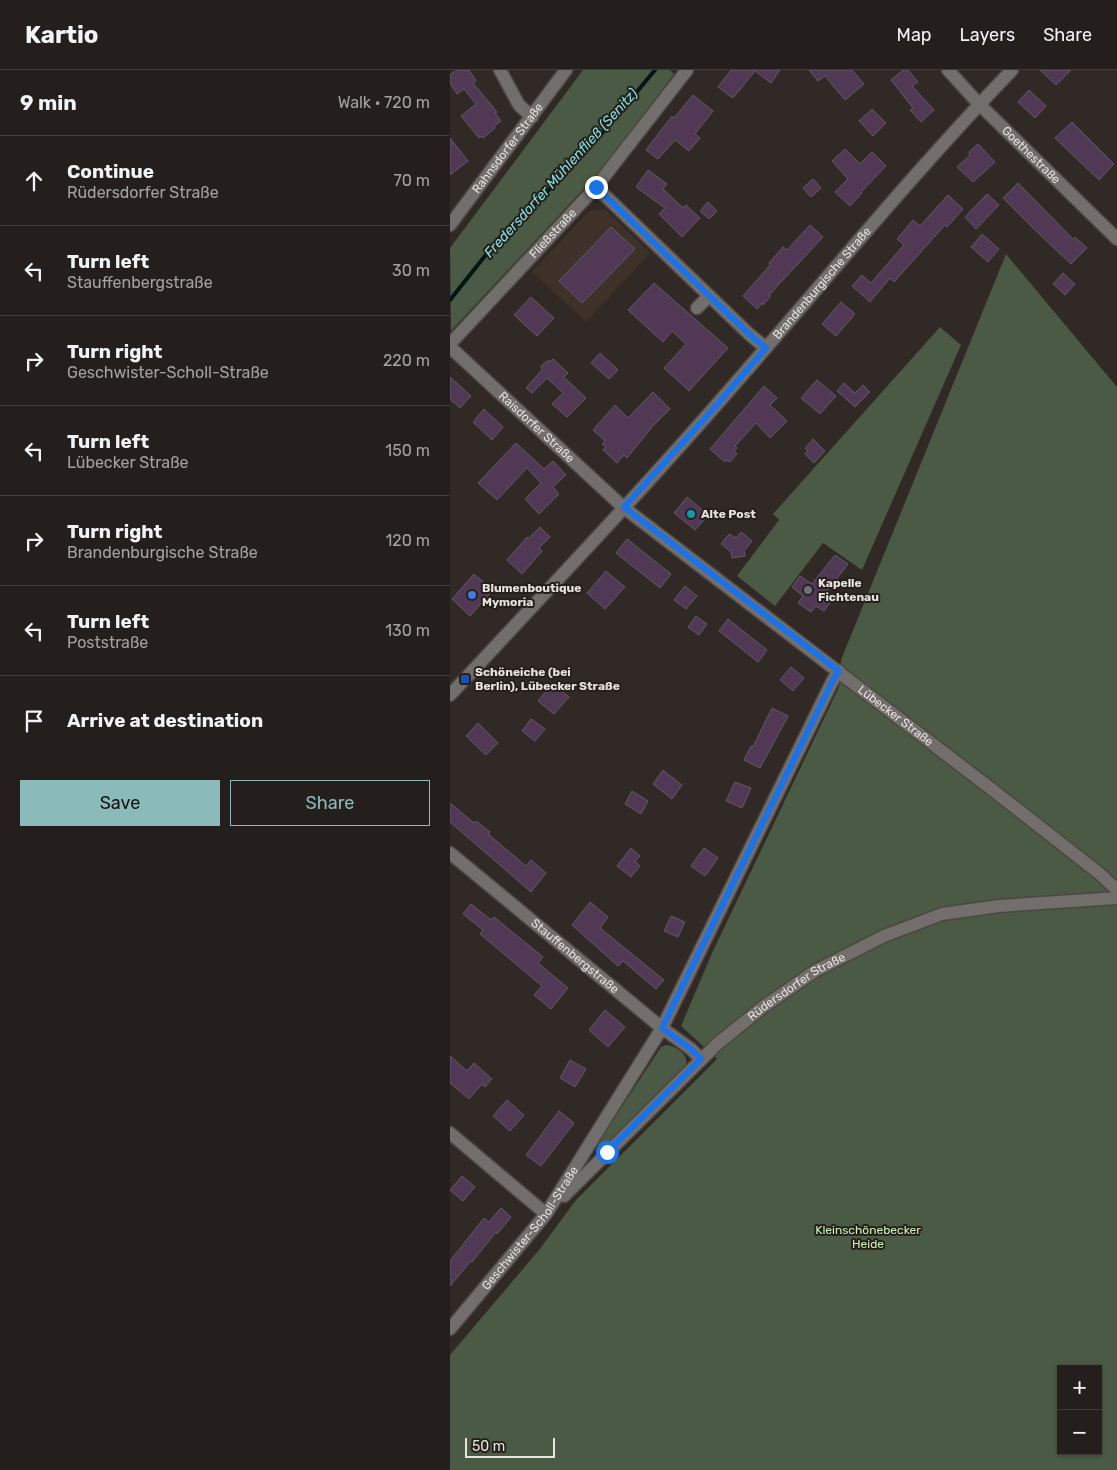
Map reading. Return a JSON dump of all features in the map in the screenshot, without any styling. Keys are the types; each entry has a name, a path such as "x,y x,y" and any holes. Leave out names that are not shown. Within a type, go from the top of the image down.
{"street":[{"path":"500,70 519,105 532,117"},
{"name":"Rahnsdorfer Straße","path":"450,226 566,70"},
{"name":"Fließstraße","path":"450,346 596,187 687,70"},
{"name":"Goethestraße","path":"948,70 979,104 1117,239"},
{"name":"Brandenburgische Straße","path":"450,695 707,416 899,193 1012,70"},
{"path":"596,187 766,348"},
{"path":"697,308 709,296"},
{"name":"Raisdorfer Straße","path":"450,346 624,507"},
{"name":"Lübecker Straße","path":"624,507 1093,868 1114,885 1117,890"},
{"name":"Geschwister-Scholl-Straße","path":"450,1329 546,1214 662,1028 839,671"},
{"name":"Stauffenbergstraße","path":"450,853 701,1059"},
{"name":"Rüdersdorfer Straße","path":"546,1214 701,1059 763,1007 815,971 884,936 942,914 967,910 1117,898"},
{"path":"450,1132 546,1214"}],"shaded area":[{"path":"590,210 606,210 650,253 586,322 532,272"}],"green space":[{"path":"583,70 670,70 674,74 604,167 451,331 450,248"},
{"name":"Kleinschönebecker Heide","path":"1006,254 1117,387 1117,1470 450,1470 450,1355 539,1250 576,1200 717,1059 681,1026 712,953 839,687 841,660"},
{"path":"940,327 961,345 862,570 823,543 775,606 737,576 779,520 773,514"},
{"path":"666,1045 677,1049 683,1054 686,1065 602,1149 597,1144 661,1047"}],"building":[{"path":"457,70 469,70 476,81 473,83 497,112 495,113 501,121 483,138 481,136 479,138 461,116 476,104 464,89 457,94 450,83 450,75"},
{"path":"731,70 780,70 771,83 755,71 733,98 718,87"},
{"path":"809,70 852,70 864,84 845,100 825,76 818,81"},
{"path":"903,70 908,70 918,82 912,86 934,110 921,122 910,110 913,108 891,80"},
{"path":"1040,70 1071,70 1056,85"},
{"path":"1029,90 1046,106 1035,118 1018,102"},
{"path":"693,95 713,111 695,134 700,138 689,151 675,140 658,159 646,150 672,116 674,118"},
{"path":"872,109 886,123 873,136 859,121"},
{"path":"1072,122 1114,164 1099,180 1055,138"},
{"path":"450,138 468,161 450,175"},
{"path":"978,144 995,162 973,182 957,167 970,155 969,152"},
{"path":"845,149 860,164 872,152 886,166 850,206 835,192 848,179 832,161"},
{"path":"648,170 667,184 663,189 683,208 686,205 700,218 682,237 659,214 665,208 636,187"},
{"path":"813,179 821,188 811,197 803,188"},
{"path":"1018,183 1073,239 1075,237 1087,248 1071,264 1003,198"},
{"path":"987,194 999,205 976,229 965,217"},
{"path":"948,195 963,209 947,227 945,225 894,282 890,278 870,302 852,286 862,275 871,283 904,245 897,239 913,220 920,226"},
{"path":"708,202 717,211 709,219 700,211"},
{"path":"810,225 823,237 769,295 771,296 763,305 762,303 757,309 743,296 783,247 787,250"},
{"path":"611,227 635,249 582,303 559,281"},
{"path":"982,234 999,249 988,262 971,247"},
{"path":"1063,273 1075,284 1065,295 1053,284"},
{"path":"654,283 728,348 689,391 664,368 686,344 672,331 663,342 628,310"},
{"path":"531,297 554,318 537,336 514,315"},
{"path":"841,302 855,314 836,336 822,324"},
{"path":"600,353 618,370 609,379 591,363"},
{"path":"553,359 568,373 564,377 586,398 567,417 552,404 563,393 547,378 532,393 526,388 542,370 541,366"},
{"path":"450,377 471,396 460,408 450,399"},
{"path":"817,380 836,396 820,414 801,398"},
{"path":"844,383 855,393 863,385 870,392 855,407 837,391"},
{"path":"764,386 777,398 770,405 787,421 770,438 756,423 735,446 737,448 734,451 737,454 730,462 727,460 725,462 710,449"},
{"path":"653,392 670,409 652,427 627,458 624,455 617,463 603,450 606,447 602,444 605,441 593,430 615,405 628,418"},
{"path":"484,409 503,427 492,440 473,422"},
{"path":"813,439 825,451 814,463 805,454 808,451 805,448"},
{"path":"516,443 544,469 553,461 566,475 553,487 559,494 539,514 525,499 541,483 527,468 497,500 478,483"},
{"name":"Alte Post","path":"687,497 708,515 695,530 674,513"},
{"path":"540,527 550,537 539,548 542,551 522,574 507,560 527,537 528,539"},
{"path":"741,532 752,541 744,551 745,556 732,558 731,552 721,544 729,534 736,538"},
{"path":"627,539 671,574 660,588 616,553"},
{"path":"835,555 848,564 825,594 832,600 824,611 816,606 811,612 798,603 803,596 792,587 800,576 812,584"},
{"path":"606,571 625,587 605,609 587,593"},
{"name":"Blumenboutique Mymoria","path":"474,574 493,590 470,616 452,599"},
{"path":"685,586 697,596 686,609 674,600"},
{"path":"696,616 707,624 699,635 688,627"},
{"path":"728,619 767,650 758,662 719,631"},
{"path":"791,667 804,678 793,691 780,680"},
{"path":"553,683 569,697 554,714 538,701"},
{"path":"772,708 788,716 760,768 744,760 751,746 753,747"},
{"path":"531,719 545,729 535,741 522,731"},
{"path":"478,723 498,743 486,755 466,736"},
{"path":"663,770 682,785 672,799 653,784"},
{"path":"735,782 751,788 742,808 726,801"},
{"path":"632,791 648,801 641,814 625,804"},
{"path":"450,803 474,823 476,821 490,832 488,834 526,866 531,860 546,873 531,892 450,822"},
{"path":"631,848 640,856 635,861 640,866 631,877 617,866"},
{"path":"704,848 718,858 705,876 691,866"},
{"path":"590,902 608,917 600,928 664,980 656,989 623,961 618,966 572,925"},
{"path":"471,904 491,920 494,917 543,957 538,963 568,988 551,1009 534,995 542,986 480,934 483,930 463,914"},
{"path":"671,916 685,922 678,937 664,931"},
{"path":"605,1010 625,1027 608,1047 589,1030"},
{"path":"450,1056 467,1071 474,1063 492,1079 485,1087 482,1084 469,1099 450,1083"},
{"path":"570,1060 586,1069 575,1087 560,1078"},
{"path":"507,1100 524,1115 510,1131 493,1116"},
{"path":"559,1111 574,1123 541,1166 526,1155"},
{"path":"462,1176 475,1187 463,1201 450,1190"},
{"path":"501,1208 511,1217 450,1286 450,1261 484,1218 489,1222"}],"waterway":[{"name":"Fredersdorfer Mühlenfließ (Senitz)","path":"450,300 504,232 557,182 605,130 655,70"}],"place":[{"name":"Alte Post","path":"691,514"},
{"name":"Kapelle Fichtenau","path":"808,590"},
{"name":"Blumenboutique Mymoria","path":"472,595"},
{"name":"Schöneiche (bei Berlin), Lübecker Straße","path":"465,679"}],"route":[{"path":"596,187 749,334 766,348 624,507 839,671 662,1028 691,1049 701,1059 607,1152"}]}
